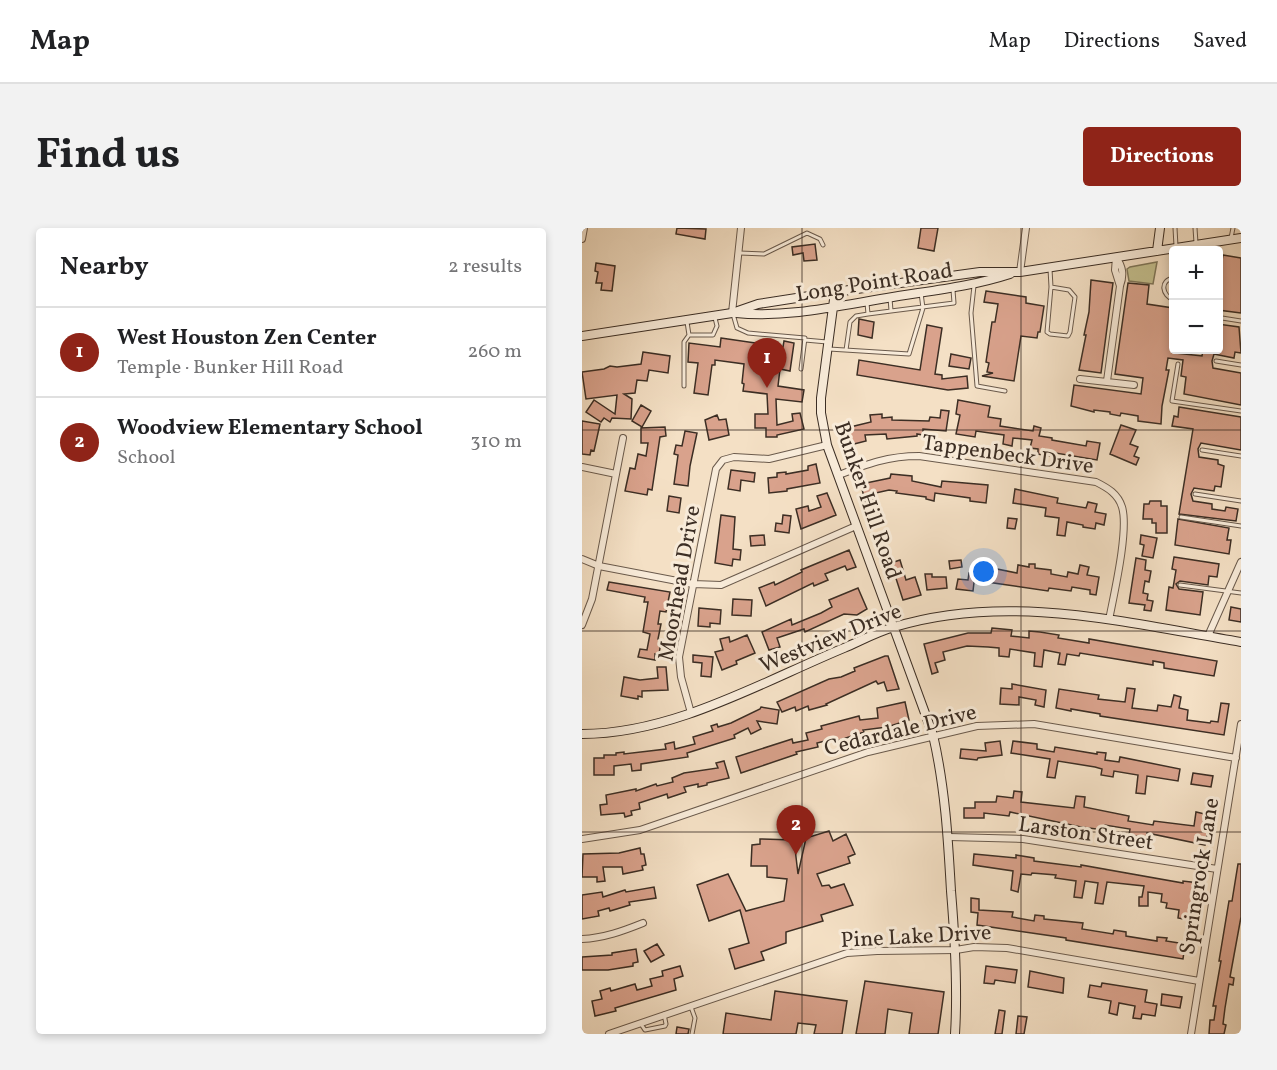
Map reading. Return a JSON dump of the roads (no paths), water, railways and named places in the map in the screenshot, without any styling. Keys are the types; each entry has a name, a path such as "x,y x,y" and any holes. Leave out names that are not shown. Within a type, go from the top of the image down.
{"main road":[{"path":"1157,251 1160,228"},
{"name":"Long Point Road","path":"1204,246 1241,238"},
{"name":"Long Point Road","path":"582,336 732,313 759,315 833,307 975,284 1020,272 1169,249"},
{"name":"Long Point Road","path":"732,313 758,304 835,292 981,272 1020,272"},
{"name":"Bunker Hill Road","path":"835,292 821,413 827,445 933,735 942,777 949,837 956,950 955,1034"},
{"name":"Westview Drive","path":"582,734 613,732 691,713 894,627 948,615 1003,610 1065,613 1241,642"}],"street":[{"path":"582,239 584,228"},
{"path":"732,313 741,228"},
{"path":"1020,272 1026,228"},
{"path":"1107,381 1123,277 1122,266 1116,257"},
{"path":"1080,379 1134,386"},
{"path":"582,625 589,610 599,566 623,438"},
{"name":"Moorhead Drive","path":"691,713 681,677 679,657 716,470 723,460 734,457 769,459 827,445"},
{"name":"Tappenbeck Drive","path":"839,476 876,461 898,456 919,456 1096,482 1112,490 1122,506 1125,527 1109,620"},
{"path":"582,467 616,474"},
{"path":"582,559 599,566 693,584 721,585 856,526"},
{"path":"1208,636 1241,562"},
{"name":"Cedardale Drive","path":"582,839 640,830 828,765 933,735 977,726 1034,724 1236,758"},
{"name":"Springrock Lane","path":"1191,1034 1241,724"},
{"name":"Larston Street","path":"949,837 1023,839 1217,869"},
{"path":"582,939 622,932 643,923"},
{"name":"Pine Lake Drive","path":"609,1034 847,953 956,950 974,947 1007,948 1199,981"}],"lane":[{"path":"1175,228 1176,246"},
{"path":"1195,228 1200,246"},
{"path":"1231,240 1233,228"},
{"path":"738,253 764,254 807,233 820,239 823,245"},
{"path":"1050,267 1051,287 1047,332 1068,336 1075,297 1070,290 1051,287"},
{"path":"1169,279 1163,288 1164,294 1169,299"},
{"path":"975,284 971,313 977,386 1005,391"},
{"path":"846,350 850,322 856,316 954,303 952,287"},
{"path":"732,313 737,328 748,333 791,335 846,350 909,354 923,308 921,292"},
{"path":"890,298 891,311"},
{"path":"867,301 868,314"},
{"path":"689,335 715,334 717,326 715,315"},
{"path":"1223,318 1241,321"},
{"path":"684,387 684,342 689,335 687,320"},
{"path":"801,369 805,340"},
{"path":"1216,361 1241,365"},
{"path":"1178,364 1172,401 1241,411"},
{"path":"1202,450 1241,456"},
{"path":"1195,494 1241,501"},
{"path":"1181,518 1241,526"},
{"path":"1180,585 1241,593"},
{"path":"690,1005 695,1018 692,1034"},
{"path":"640,1022 645,1030 665,1026 664,1014"}],"place":[{"name":"West Houston Zen Center","path":"767,388"},
{"name":"Woodview Elementary School","path":"796,855"}]}
